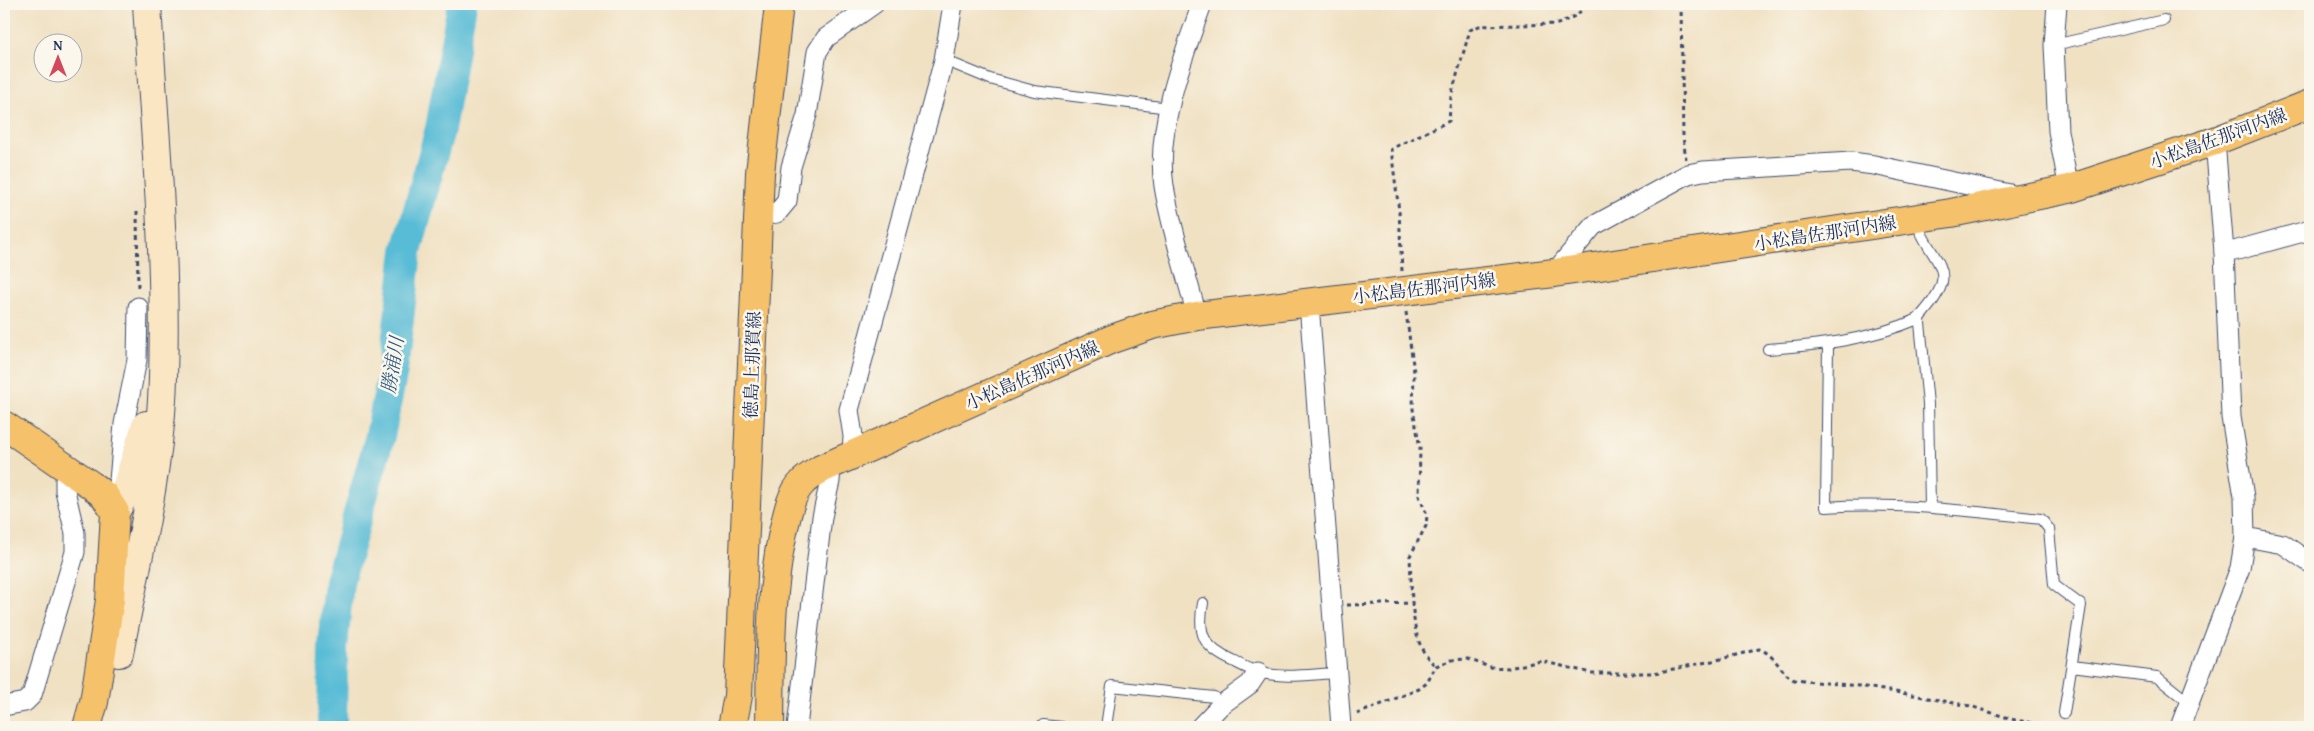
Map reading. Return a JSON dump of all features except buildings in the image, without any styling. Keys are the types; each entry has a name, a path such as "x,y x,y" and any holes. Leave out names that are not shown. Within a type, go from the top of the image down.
{"main road":[{"name":"徳島上那賀線","path":"732,727 738,696 760,173 779,4"},
{"name":"小松島佐那河内線","path":"770,727 771,608 777,560 787,514 793,498 802,483 842,460 1112,339 1152,325 1197,316 1554,273 1916,219 2020,200 2069,189 2215,141 2310,104"},
{"path":"4,425 71,470 104,495 116,512 110,600 94,702 87,727"},
{"path":"101,727 119,653 110,600"}],"street":[{"path":"119,653 154,463 163,378 162,268 147,4"},
{"path":"758,216 777,213 787,200 791,167 807,115 817,52 826,38 874,4"},
{"path":"797,727 822,517 830,481 853,436 849,410 857,373 944,60 952,4"},
{"path":"1197,316 1164,185 1164,151 1169,108 1180,68 1202,4"},
{"path":"2057,4 2054,45 2058,131 2069,189"},
{"path":"2180,727 2240,568 2245,537 2244,497 2231,417 2224,252 2215,141"},
{"path":"1554,273 1593,226 1688,174 1703,171 1850,162 1874,165 2010,194 2020,200"},
{"path":"2224,252 2234,251 2310,230"},
{"path":"1309,303 1336,673 1347,724"},
{"path":"116,512 124,424 137,360 138,306"},
{"path":"116,512 123,498 145,427 163,320"},
{"path":"4,706 25,702 32,696 74,552 76,533 65,491 65,480 71,470"},
{"path":"2245,537 2283,544 2310,563"},
{"path":"1200,727 1221,704 1250,684 1258,672"}],"lane":[{"path":"2054,45 2164,20"},
{"path":"944,60 990,79 1034,91 1169,108"},
{"path":"1768,349 1828,345 1866,338 1918,319 1934,301 1942,285 1943,270 1916,219"},
{"path":"1918,319 1928,404 1930,506"},
{"path":"1828,345 1826,507 1862,505 1930,506 2041,519 2049,529 2054,584 2081,605 2064,713"},
{"path":"1203,603 1202,629 1210,648 1216,653 1258,672 1278,674 1336,673"},
{"path":"2072,666 2157,677 2182,697 2191,701"},
{"path":"1106,727 1112,686 1214,697 1221,704"},
{"path":"1044,727 1043,725 1062,727"}],"path":[{"path":"1436,666 1429,661 1418,644 1412,603 1410,556 1426,526 1427,515 1419,496 1420,448 1413,409 1414,372 1399,253 1399,211 1391,150 1449,121 1451,96 1470,30 1479,26 1558,24 1577,15 1587,4"},
{"path":"1681,4 1683,137 1688,174"},
{"path":"137,210 138,306"},
{"path":"1332,606 1412,603"},
{"path":"1347,724 1361,711 1419,689 1427,683 1436,666 1452,660 1468,659 1489,668 1509,668 1541,661 1591,673 1654,673 1717,660 1759,648 1766,651 1786,675 1794,680 1886,691 1970,706 2015,720 2058,727"}],"waterway":[{"name":"勝浦川","path":"332,727 333,647 339,582 380,436 393,370 407,251 440,129 462,4"}]}
